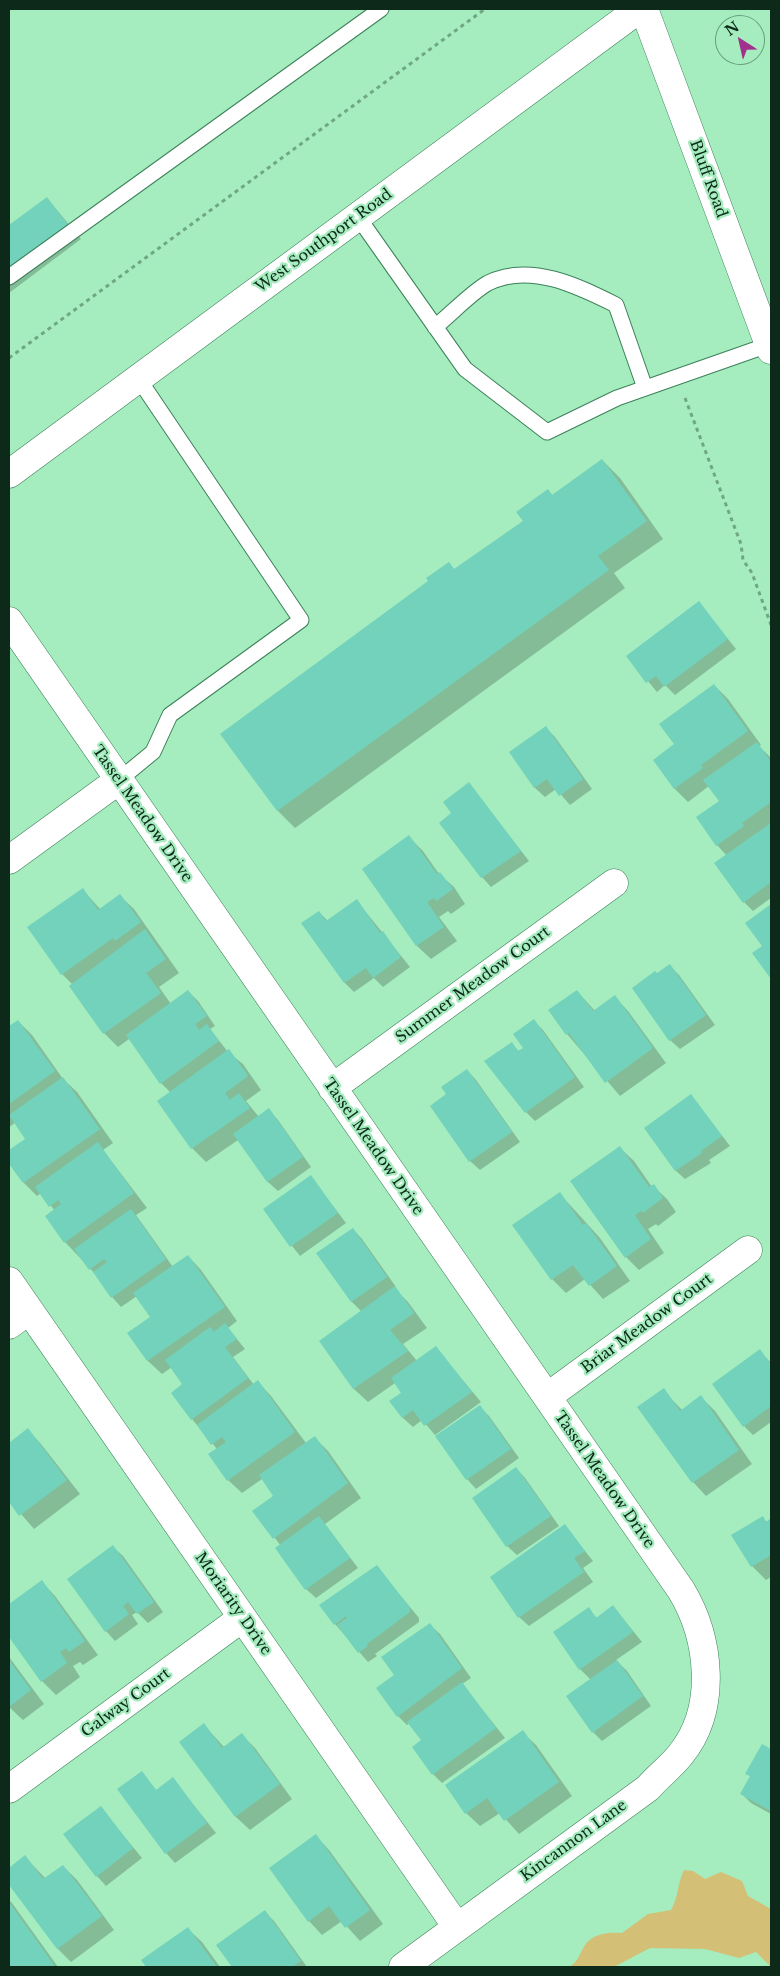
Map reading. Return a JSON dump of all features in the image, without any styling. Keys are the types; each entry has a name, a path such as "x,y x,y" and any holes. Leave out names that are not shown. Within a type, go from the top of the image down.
{"street":[{"name":"West Southport Road","path":"9,474 639,9"},
{"name":"Bluff Road","path":"644,9 771,346"},
{"name":"Tassel Meadow Drive","path":"9,621 688,1602 703,1644 706,1662 705,1686"},
{"path":"9,860 119,780"},
{"name":"Summer Meadow Court","path":"332,1088 614,882"},
{"name":"Briar Meadow Court","path":"547,1398 748,1250"},
{"name":"Moriarity Drive","path":"9,1281 19,1317 242,1618 457,1928"},
{"name":"Galway Court","path":"9,1789 242,1618"},
{"name":"Kincannon Lane","path":"403,1967 648,1788 660,1777 681,1754 692,1734 700,1712 705,1686"}],"lane":[{"path":"9,278 381,9"},
{"path":"358,217 465,369 547,432 617,398 771,346"},
{"path":"435,327 488,283 523,274 575,285 616,305 645,388"},
{"path":"119,780 153,752 170,715 301,620 138,378"}],"path":[{"path":"9,358 485,9"},
{"path":"677,377 741,544 743,560 752,573 771,626"}],"shaded area":[{"path":"684,1870 693,1871 705,1879 721,1872 742,1881 748,1896 771,1909 771,1967 756,1952 739,1958 705,1949 650,1948 614,1967 569,1967 575,1962 585,1945 592,1938 607,1933 622,1933 648,1914 671,1910"}],"building":[{"path":"47,197 68,225 9,269 9,225"},
{"path":"602,459 647,521 598,556 609,570 277,811 220,734 428,581 426,578 449,562 454,569 523,521 516,512 548,489 552,495"},
{"path":"699,601 728,639 664,687 656,676 646,683 626,656"},
{"path":"714,684 748,731 701,765 703,768 674,789 653,760 674,744 659,724"},
{"path":"546,726 583,779 559,796 547,779 534,788 509,752"},
{"path":"757,742 771,762 771,802 742,823 744,826 716,846 696,817 719,801 703,780"},
{"path":"469,782 521,851 481,878 439,823 451,813 443,802"},
{"path":"771,823 771,882 743,903 714,863"},
{"path":"409,835 437,874 440,872 453,889 436,901 434,898 427,902 444,927 416,946 362,869"},
{"path":"83,888 98,910 120,894 141,922 115,941 113,938 61,975 27,927"},
{"path":"357,899 380,933 383,931 401,957 373,978 366,968 344,983 301,923 319,911 326,921"},
{"path":"771,904 771,979 752,953 762,946 745,923"},
{"path":"145,929 166,959 146,973 161,993 103,1034 69,986"},
{"path":"670,964 706,1015 669,1041 632,988 655,971 657,973"},
{"path":"188,990 207,1016 195,1024 199,1030 207,1024 219,1041 160,1084 126,1035"},
{"path":"577,990 593,1011 615,995 653,1048 605,1083 569,1033 566,1035 548,1010"},
{"path":"534,1019 575,1077 525,1113 484,1061 512,1042 518,1051 523,1048 513,1034"},
{"path":"18,1020 55,1071 9,1104 9,1026"},
{"path":"229,1049 248,1076 225,1093 230,1100 239,1093 250,1108 191,1149 157,1101"},
{"path":"467,1069 512,1132 469,1162 430,1106 446,1094 441,1087"},
{"path":"63,1077 100,1129 23,1183 9,1164 9,1150 25,1139 9,1115"},
{"path":"691,1094 722,1136 701,1151 702,1153 675,1171 644,1128"},
{"path":"269,1108 303,1157 267,1182 233,1134"},
{"path":"98,1142 134,1193 64,1243 45,1216 61,1204 58,1200 49,1207 35,1187"},
{"path":"620,1146 649,1187 654,1184 663,1198 643,1213 641,1211 635,1215 651,1239 625,1258 570,1181"},
{"path":"311,1175 338,1213 290,1247 263,1209"},
{"path":"560,1192 583,1225 586,1223 617,1266 589,1286 573,1265 551,1280 512,1225"},
{"path":"131,1209 166,1259 111,1298 93,1272 107,1262 104,1259 89,1270 74,1249"},
{"path":"353,1228 387,1277 351,1302 316,1253"},
{"path":"188,1255 225,1307 147,1361 127,1333 150,1317 133,1293"},
{"path":"395,1286 414,1313 390,1330 408,1351 353,1389 319,1341"},
{"path":"225,1323 237,1339 225,1347 248,1378 191,1420 171,1393 182,1384 165,1360 210,1327 214,1332"},
{"path":"436,1346 472,1392 424,1426 413,1410 402,1418 389,1401 401,1393 391,1378"},
{"path":"760,1349 771,1365 771,1406 743,1427 712,1384"},
{"path":"258,1380 295,1432 227,1481 208,1454 226,1442 222,1437 211,1445 197,1425"},
{"path":"664,1388 680,1411 701,1395 739,1450 692,1483 637,1407"},
{"path":"480,1405 511,1449 466,1480 435,1436"},
{"path":"28,1428 67,1480 19,1516 9,1502 9,1443"},
{"path":"315,1436 348,1483 273,1539 252,1511 273,1496 259,1475"},
{"path":"516,1467 551,1516 506,1547 472,1498"},
{"path":"319,1516 350,1558 305,1590 275,1548"},
{"path":"763,1516 766,1522 771,1518 771,1555 751,1567 731,1535"},
{"path":"565,1524 585,1551 574,1558 584,1572 518,1618 490,1577"},
{"path":"113,1545 154,1602 137,1614 128,1602 123,1606 129,1614 105,1632 67,1579"},
{"path":"377,1565 410,1608 410,1612 358,1653 337,1625 347,1618 346,1616 334,1625 319,1605"},
{"path":"42,1580 85,1641 69,1652 66,1648 60,1652 67,1663 41,1682 9,1637 9,1604"},
{"path":"613,1605 633,1632 579,1670 553,1632 589,1607 596,1618"},
{"path":"430,1623 462,1668 397,1717 376,1688 394,1675 381,1657"},
{"path":"9,1660 31,1690 9,1707"},
{"path":"617,1660 643,1696 592,1733 566,1696"},
{"path":"462,1682 496,1728 432,1775 412,1747 421,1740 407,1722"},
{"path":"204,1723 222,1748 242,1733 280,1784 235,1817 179,1742"},
{"path":"523,1730 559,1782 504,1821 487,1798 465,1814 445,1785"},
{"path":"762,1744 771,1749 771,1811 740,1794 750,1776 745,1774"},
{"path":"142,1771 156,1790 173,1777 207,1823 165,1854 117,1789"},
{"path":"101,1806 133,1848 96,1877 63,1834"},
{"path":"316,1834 370,1910 345,1928 329,1906 308,1922 269,1868"},
{"path":"25,1855 43,1879 63,1865 102,1916 57,1949 9,1885 9,1868"},
{"path":"9,1902 54,1965 51,1967 9,1967"},
{"path":"265,1910 301,1961 292,1967 232,1967 216,1945"},
{"path":"188,1927 217,1967 146,1967 141,1960"}]}
